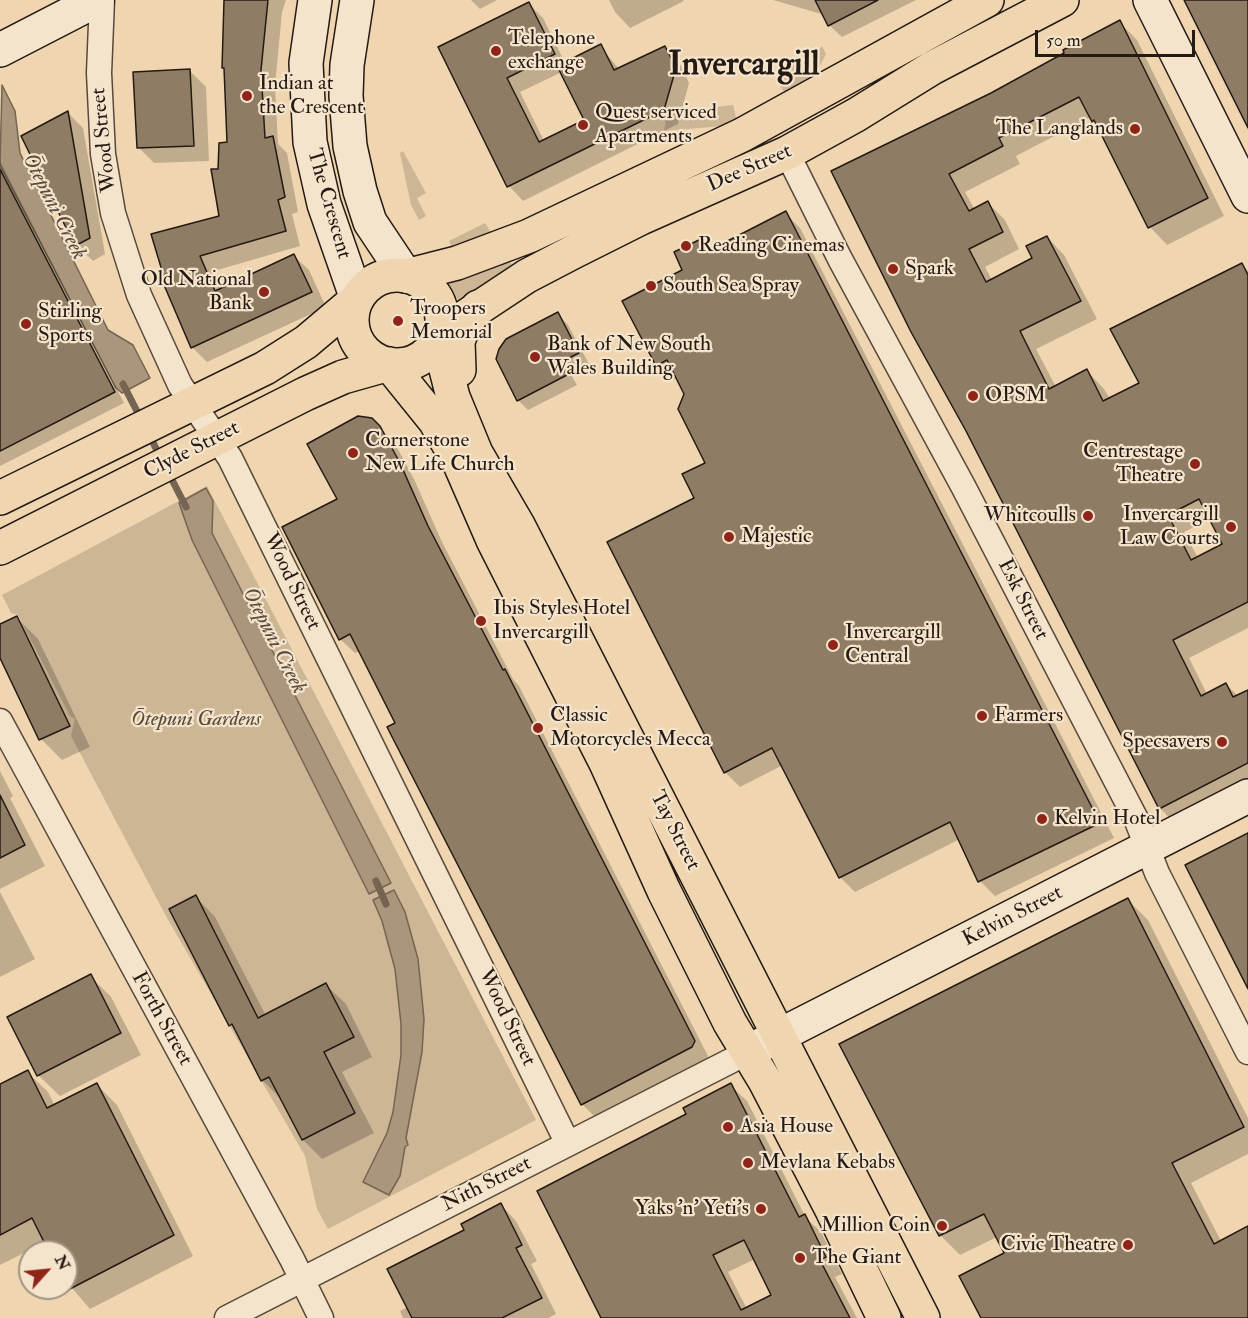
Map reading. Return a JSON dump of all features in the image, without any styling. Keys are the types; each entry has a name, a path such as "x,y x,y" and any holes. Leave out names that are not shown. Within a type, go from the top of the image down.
{"main road":[{"name":"Dee Street","path":"405,276 457,263 529,236 742,135 987,0"},
{"name":"Dee Street","path":"438,338 478,307 527,276 612,232 787,153 856,116 932,68 1062,0"},
{"path":"394,275 405,276 429,289 437,299 441,312 438,338 428,352 414,362 388,364 375,360 357,340 352,327 357,300 372,283 394,275"},
{"name":"Clyde Street","path":"0,498 285,356 333,321 357,300"},
{"path":"478,307 465,324 458,341 458,369 506,533"},
{"name":"Tay Street","path":"438,338 464,425 506,533 664,891 729,1023 748,1052 832,1210 884,1318"},
{"name":"Clyde Street","path":"0,548 328,384 388,364"},
{"name":"Tay Street","path":"388,364 435,421 506,533 778,1036 923,1318"},
{"path":"328,384 345,379 369,380 396,394 506,533"}],"street":[{"path":"0,50 98,0"},
{"name":"Wood Street","path":"102,0 100,117 103,154 113,213 129,267 153,328 180,385 167,415 217,438 230,458 568,1144"},
{"name":"The Crescent","path":"357,0 347,64 346,96 350,146 370,222 405,276"},
{"path":"1150,0 1248,196"},
{"name":"The Crescent","path":"314,2 306,63 310,142 324,204 357,300"},
{"name":"Esk Street","path":"787,153 840,259 963,486 1105,759 1137,822 1157,873 1248,1052"},
{"name":"Forth Street","path":"0,721 303,1279 321,1318"},
{"name":"Kelvin Street","path":"748,1052 1248,796"},
{"name":"Nith Street","path":"226,1318 748,1052"}],"green space":[{"path":"822,46 826,54 816,74 787,95 779,85 788,72 794,64 803,68"},
{"path":"733,105 737,121 723,126 664,131 666,119 706,117 708,108"},
{"path":"403,151 426,193 417,198 426,216 419,220 411,205 400,153"},
{"path":"485,223 492,234 452,249 449,241"},
{"path":"508,257 514,270 460,303 446,279"},
{"name":"Ōtepuni Gardens","path":"207,486 536,1120 328,1229 317,1209 305,1156 167,918 71,736 75,719 70,716 18,615 11,613 2,595"}],"shaded area":[{"path":"2,85 15,111 20,153 108,330 133,345 150,378 122,393 116,388 0,165"},
{"path":"206,488 213,501 212,533 391,883 369,894 192,540 179,503"},
{"path":"394,890 405,912 418,959 424,1019 422,1052 406,1138 408,1145 405,1147 400,1176 389,1195 363,1182 387,1133 393,1112 401,1055 401,1024 395,969 382,921 373,900"}],"building":[{"path":"224,0 268,0 261,70 265,138 273,136 285,197 278,200 286,231 200,256 215,291 294,254 312,292 191,348 164,285 166,284 151,234 219,216 211,169 218,169 219,143 227,142 224,68 222,68"},
{"path":"815,0 878,0 828,26"},
{"path":"1184,0 1248,0 1248,128"},
{"path":"529,2 555,54 507,78 539,142 584,120 557,66 601,44 614,70 665,46 676,68 664,110 507,187 438,47"},
{"path":"1120,20 1208,198 1148,228 1094,120 1092,122 1079,97 999,138 1003,146 949,174 969,211 988,201 1003,232 969,249 986,282 1032,258 1026,246 1047,236 1081,301 1020,331 1049,389 1087,369 1103,401 1139,383 1110,329 1242,263 1248,275 1248,602 1173,640 1201,696 1226,683 1233,697 1248,690 1248,763 1159,809 966,431 911,332 831,171 991,93 1064,53 1063,50","holes":["1199,499 1222,544 1191,560 1168,515"]},
{"path":"190,69 194,146 137,148 133,72"},
{"path":"68,111 90,238 75,246 21,136"},
{"path":"0,169 115,392 0,451"},
{"name":"Invercargill Central","path":"786,211 1100,823 978,882 950,822 839,878 772,748 724,773 607,542 694,498 682,474 705,463 678,409 684,394 667,360 656,366 622,301 682,270 674,252 701,239 708,251"},
{"name":"Bank of New South Wales Building","path":"558,312 579,353 561,362 567,375 517,401 496,359 499,349 506,339"},
{"path":"358,416 372,418 380,426 400,463 428,526 503,670 505,669 695,1041 692,1047 581,1105 387,727 395,723 350,634 339,640 282,527 337,499 307,444"},
{"path":"17,616 70,726 39,740 0,658 0,624"},
{"path":"0,795 25,845 0,858"},
{"path":"1248,833 1248,989 1185,865"},
{"path":"196,895 258,1018 326,983 354,1037 324,1052 355,1113 302,1140 269,1077 261,1081 232,1024 229,1026 169,909"},
{"path":"1128,898 1244,1127 1172,1163 1214,1244 1248,1226 1248,1318 981,1318 959,1276 1004,1253 984,1214 939,1236 839,1044"},
{"path":"91,974 121,1033 37,1076 7,1017"},
{"path":"28,1070 47,1108 97,1083 174,1235 78,1285 78,1240 43,1240 32,1218 0,1235 0,1084"},
{"path":"731,1083 799,1217 805,1214 826,1257 820,1260 850,1318 601,1318 537,1191 686,1114 683,1108","holes":["744,1240 771,1295 741,1310 713,1255"]},
{"path":"501,1203 522,1245 516,1248 542,1298 502,1318 412,1318 387,1269 464,1230 461,1224"}],"waterway":[{"name":"Ōtepuni Creek","path":"123,384 141,419"},
{"name":"Ōtepuni Creek","path":"149,434 160,457"},
{"name":"Ōtepuni Creek","path":"168,472 186,507"},
{"name":"Ōtepuni Creek","path":"376,881 386,904"}],"place":[{"name":"Telephone exchange","path":"496,51"},
{"name":"Indian at the Crescent","path":"247,96"},
{"name":"Quest serviced Apartments","path":"583,125"},
{"name":"The Langlands","path":"1135,129"},
{"name":"Reading Cinemas","path":"686,246"},
{"name":"Spark","path":"893,269"},
{"name":"South Sea Spray","path":"651,286"},
{"name":"Old National Bank","path":"264,292"},
{"name":"Troopers Memorial","path":"398,321"},
{"name":"Stirling Sports","path":"26,324"},
{"name":"Bank of New South Wales Building","path":"535,357"},
{"name":"OPSM","path":"973,396"},
{"name":"Cornerstone New Life Church","path":"353,453"},
{"name":"Centrestage Theatre","path":"1195,464"},
{"name":"Whitcoulls","path":"1088,516"},
{"name":"Invercargill Law Courts","path":"1231,527"},
{"name":"Majestic","path":"729,537"},
{"name":"Ibis Styles Hotel Invercargill","path":"481,621"},
{"name":"Invercargill Central","path":"833,645"},
{"name":"Farmers","path":"982,716"},
{"name":"Classic Motorcycles Mecca","path":"538,728"},
{"name":"Specsavers","path":"1222,742"},
{"name":"Kelvin Hotel","path":"1042,819"},
{"name":"Asia House","path":"728,1127"},
{"name":"Mevlana Kebabs","path":"748,1163"},
{"name":"Yaks 'n' Yeti's","path":"761,1209"},
{"name":"Million Coin","path":"942,1226"},
{"name":"Civic Theatre","path":"1128,1245"},
{"name":"The Giant","path":"800,1258"}],"district":[{"name":"Invercargill","path":"744,67"}]}
